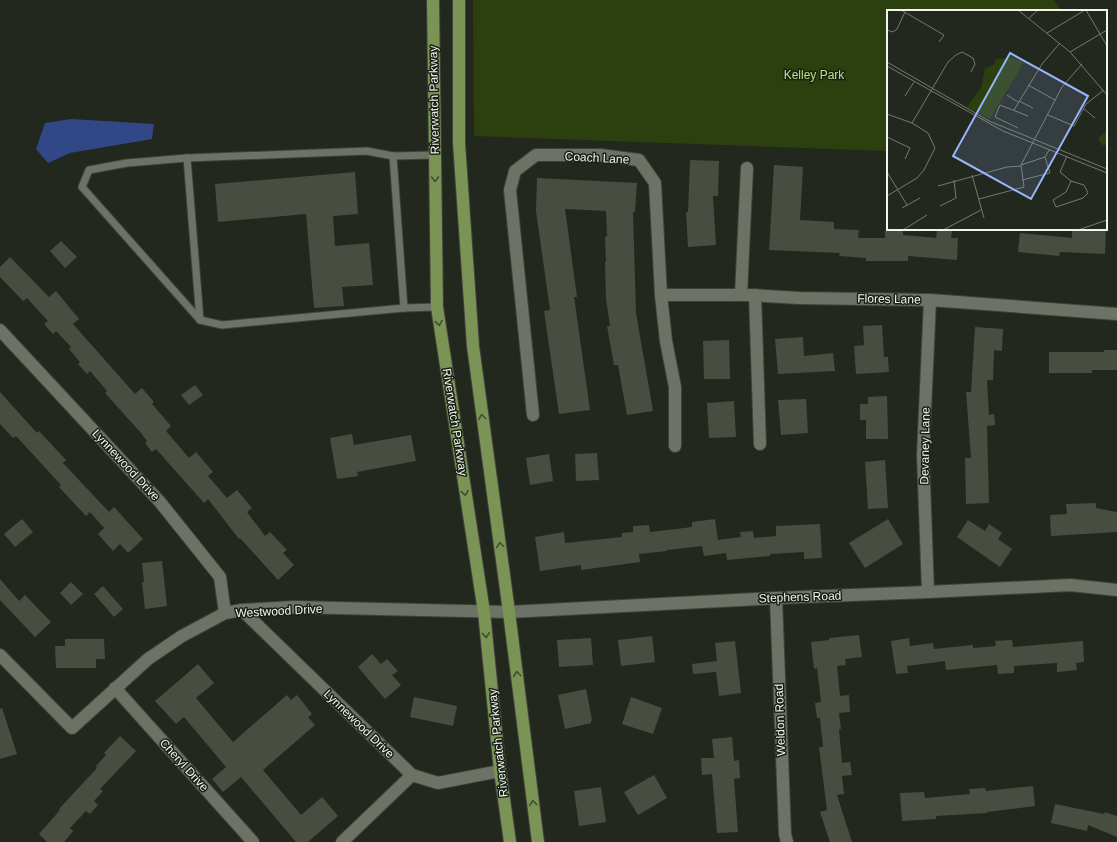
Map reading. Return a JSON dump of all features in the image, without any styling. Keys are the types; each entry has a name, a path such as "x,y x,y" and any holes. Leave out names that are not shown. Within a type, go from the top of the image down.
{"main road":[{"name":"Riverwatch Parkway","path":"433,0 437,307 484,612 500,771 510,842"},
{"name":"Riverwatch Parkway","path":"459,0 460,143 473,346 538,842"}],"street":[{"name":"Coach Lane","path":"533,415 510,190 515,171 536,155 600,155 639,160 655,183 661,295 666,341 675,386 675,446"},
{"path":"741,295 747,168"},
{"name":"Flores Lane","path":"661,295 755,295 799,298 930,300 1117,314"},
{"path":"755,295 760,444"},
{"name":"Devaney Lane","path":"928,592 923,455 930,300"},
{"name":"Lynnewood Drive","path":"0,330 160,502 220,577 225,613"},
{"name":"Stephens Road","path":"484,612 1070,585 1117,590"},
{"name":"Weldon Road","path":"776,598 785,834 787,842"},
{"name":"Westwood Drive","path":"0,655 72,728 148,659 176,640 225,613 242,610 294,608 484,612"},
{"name":"Lynnewood Drive","path":"242,610 412,775 438,783 500,771"},
{"name":"Cheryl Drive","path":"115,688 253,842"},
{"path":"342,842 412,775"}],"lane":[{"path":"434,155 393,156 367,151 187,158 127,163 89,170 82,187 200,320 222,325 404,308 437,307"},
{"path":"393,156 404,308"},
{"path":"187,158 200,320"}],"green space":[{"name":"Kelley Park","path":"473,0 1054,0 1060,10 887,10 887,151 474,136"}],"water":[{"path":"71,119 154,124 152,139 70,153 48,163 36,149 45,123"}],"building":[{"path":"690,160 719,161 718,196 713,196 716,245 688,247 686,212 688,212"},
{"path":"774,165 803,167 800,220 834,222 834,229 859,230 858,238 885,238 885,231 903,231 903,235 936,238 937,230 952,231 951,238 958,238 957,260 908,256 908,261 866,261 866,258 839,256 840,253 769,250"},
{"path":"355,172 358,214 333,216 335,246 369,243 373,285 342,287 344,306 314,308 306,214 218,222 215,184"},
{"path":"537,178 637,183 635,212 633,212 636,313 653,411 627,415 618,365 614,365 607,326 610,326 606,299 606,211 565,209 577,297 574,297 590,410 559,414 544,311 550,310 536,211"},
{"path":"1072,230 1106,230 1105,254 1060,252 1059,256 1018,252 1020,233 1072,238"},
{"path":"61,241 77,257 65,268 50,251"},
{"path":"10,257 49,297 56,291 79,319 73,324 135,394 142,388 154,402 152,404 171,426 166,431 189,458 196,452 213,472 208,476 227,498 237,490 252,508 247,512 265,536 270,532 287,550 283,553 294,565 278,580 240,538 239,539 208,499 204,503 156,449 152,452 145,443 147,441 141,433 105,393 107,391 90,371 87,374 78,364 80,362 69,349 71,347 56,331 53,334 44,324 48,321 27,298 23,301 0,277 0,267"},
{"path":"882,325 884,357 888,357 889,372 856,374 854,346 864,345 863,326"},
{"path":"975,327 1003,329 1002,351 994,350 993,380 987,380 989,415 994,414 995,425 987,426 989,503 966,504 965,458 971,458 966,392 971,392"},
{"path":"803,337 804,356 833,353 835,371 778,374 775,339"},
{"path":"729,340 730,379 704,379 703,341"},
{"path":"1104,350 1117,350 1117,370 1092,370 1092,373 1049,373 1049,352 1104,352"},
{"path":"195,385 203,395 189,405 181,395"},
{"path":"0,392 37,433 39,431 66,460 63,463 109,512 114,507 143,539 128,553 120,544 113,551 98,534 104,528 90,512 86,516 59,487 61,485 16,436 13,438 0,424"},
{"path":"887,396 888,439 866,439 866,420 860,420 860,404 868,404 868,397"},
{"path":"806,399 808,433 781,435 778,400"},
{"path":"734,401 736,437 709,438 707,403"},
{"path":"352,434 354,445 411,435 416,461 357,472 358,476 337,479 330,438"},
{"path":"597,453 599,480 576,481 575,454"},
{"path":"549,454 553,481 530,485 526,458"},
{"path":"885,460 888,508 868,509 865,462"},
{"path":"1096,503 1096,508 1117,512 1117,532 1051,536 1050,515 1067,514 1066,504"},
{"path":"22,519 33,532 15,547 4,534"},
{"path":"715,519 718,540 741,537 740,532 753,531 754,538 776,536 776,526 820,524 822,558 804,559 804,552 770,554 770,556 727,560 726,553 704,556 702,546 639,554 640,562 581,570 581,565 540,571 535,537 564,532 565,543 622,537 622,533 633,532 633,526 649,525 650,532 692,527 692,522"},
{"path":"888,519 903,544 865,568 849,543"},
{"path":"968,520 985,531 989,524 1002,533 998,539 1012,549 1000,567 957,537"},
{"path":"162,561 167,606 145,609 142,582 144,582 142,563"},
{"path":"0,579 19,601 25,595 51,622 35,637 0,600"},
{"path":"71,582 83,594 71,605 60,593"},
{"path":"103,586 123,609 114,617 94,594"},
{"path":"859,635 862,657 845,659 846,665 837,666 840,696 849,695 850,712 839,713 842,763 850,762 852,775 842,776 844,794 837,795 852,842 830,842 820,812 827,810 819,747 823,747 820,718 817,718 815,703 821,702 817,668 814,669 811,642 829,640 829,638"},
{"path":"652,636 655,662 621,666 618,640"},
{"path":"591,638 593,665 559,667 557,640"},
{"path":"909,638 910,646 933,643 934,649 973,645 973,648 996,646 995,641 1012,640 1013,647 1083,641 1084,662 1076,663 1077,670 1057,672 1057,663 1014,666 1014,673 998,674 997,665 946,670 945,661 907,666 908,673 896,674 891,641"},
{"path":"65,639 104,639 105,659 96,659 96,668 56,668 55,646 65,646"},
{"path":"735,641 741,693 719,696 716,672 693,674 692,664 717,661 715,643"},
{"path":"372,654 381,664 387,659 398,671 392,675 401,685 385,699 358,667"},
{"path":"198,664 214,683 196,698 233,742 287,695 291,700 297,695 312,714 308,717 315,725 263,770 301,815 322,797 338,816 308,842 296,842 241,777 223,792 212,779 226,767 184,717 176,724 155,701"},
{"path":"586,689 592,720 591,723 565,729 558,695"},
{"path":"414,697 457,706 453,726 410,717"},
{"path":"631,697 662,708 653,734 622,724"},
{"path":"2,708 17,754 0,759 0,709"},
{"path":"120,736 136,751 100,789 103,791 94,801 98,805 90,814 86,811 70,828 73,831 64,842 47,842 39,834 60,810 59,809 97,768 96,766 106,755 104,753"},
{"path":"732,737 734,761 739,760 740,778 734,779 738,832 717,833 712,774 702,775 701,758 714,758 712,739"},
{"path":"654,775 667,798 638,815 624,792"},
{"path":"1033,786 1035,806 987,813 936,816 936,819 902,821 900,793 924,792 925,798 970,794 969,789 985,788 986,791"},
{"path":"601,787 606,822 579,826 574,791"},
{"path":"1055,804 1104,814 1105,812 1117,816 1117,837 1088,825 1087,831 1051,823"}]}
